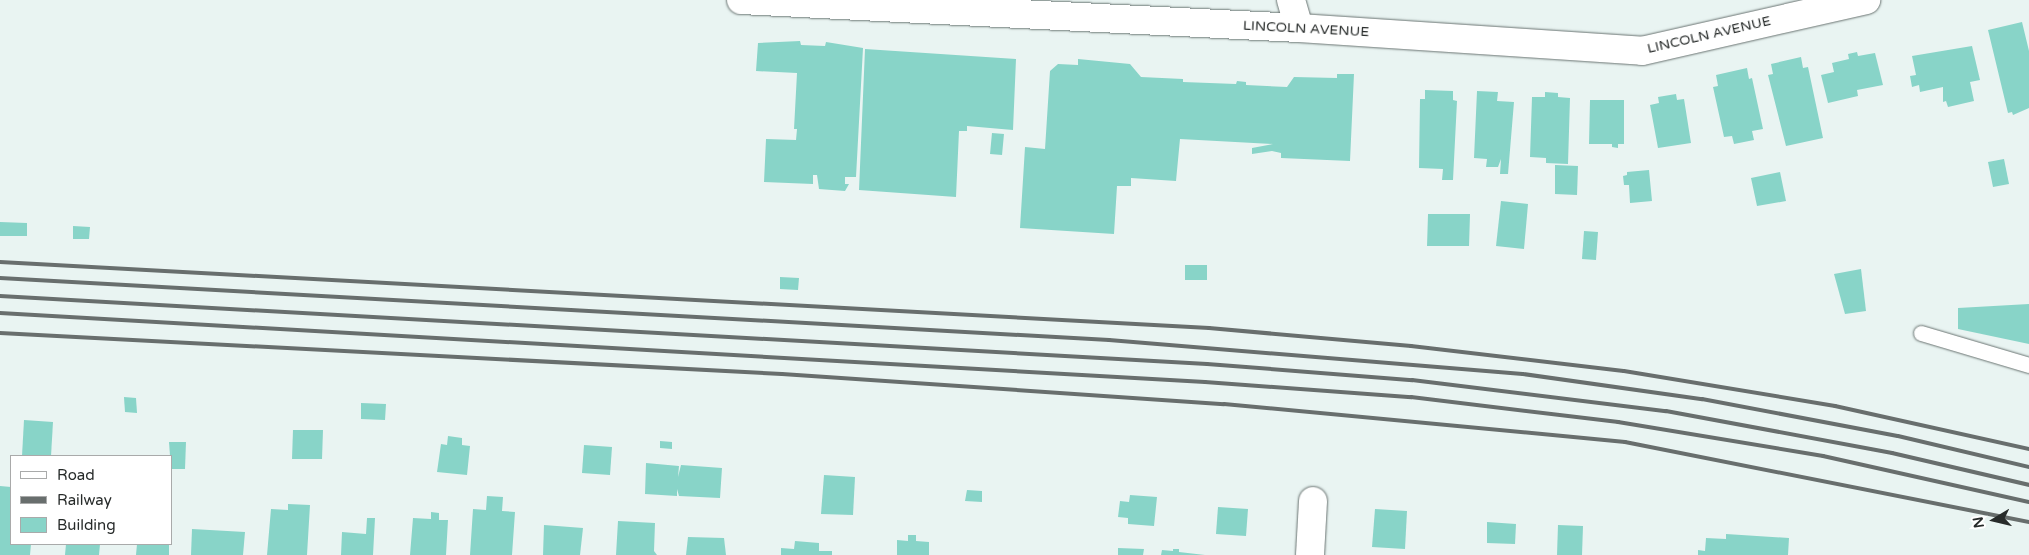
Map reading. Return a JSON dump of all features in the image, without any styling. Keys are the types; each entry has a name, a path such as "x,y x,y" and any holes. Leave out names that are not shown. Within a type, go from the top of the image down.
{"street":[{"name":"LINCOLN AVENUE","path":"741,0 925,5 1642,51 1866,0"},
{"path":"1291,0 1299,28"},
{"path":"1310,555 1313,501"}],"lane":[{"path":"1921,333 2029,365"}],"building":[{"path":"2022,22 2029,51 2029,108 2013,115 2012,112 2008,113 1988,30"},
{"path":"800,41 801,45 825,46 826,42 863,48 856,177 845,177 845,184 849,184 845,191 819,189 817,175 813,175 813,184 764,182 766,139 796,140 797,129 794,129 797,73 756,71 758,43"},
{"path":"1972,46 1980,80 1970,82 1974,101 1948,107 1946,101 1943,102 1943,87 1920,92 1919,85 1912,87 1910,76 1916,75 1912,56"},
{"path":"865,49 1016,59 1013,130 967,126 967,131 959,131 956,197 859,190"},
{"path":"1857,52 1858,56 1875,53 1883,85 1857,90 1858,96 1828,103 1821,75 1834,72 1832,63 1849,59 1848,54"},
{"path":"1801,57 1803,68 1808,67 1823,138 1786,146 1768,75 1773,74 1771,64"},
{"path":"1078,59 1130,64 1141,77 1183,79 1183,82 1236,84 1237,81 1246,82 1246,85 1287,87 1294,77 1337,78 1337,74 1354,74 1350,161 1281,158 1281,153 1272,151 1252,154 1252,148 1273,144 1180,139 1176,181 1131,178 1131,186 1117,186 1114,234 1020,228 1025,147 1045,149 1050,71 1058,64 1078,65"},
{"path":"1747,68 1749,79 1752,78 1763,129 1752,131 1754,140 1734,144 1732,136 1724,137 1713,87 1718,86 1716,75"},
{"path":"1425,90 1453,91 1453,100 1457,101 1453,180 1442,180 1443,169 1419,168 1420,99 1425,99"},
{"path":"1477,91 1498,92 1497,101 1514,102 1508,174 1500,174 1501,159 1498,167 1486,167 1487,159 1474,158"},
{"path":"1545,92 1558,93 1558,97 1570,98 1568,164 1546,163 1546,158 1530,157 1532,97 1545,97"},
{"path":"1676,94 1677,100 1684,99 1691,143 1658,148 1650,105 1659,103 1658,97"},
{"path":"1590,100 1624,100 1624,144 1618,144 1618,148 1612,147 1612,144 1589,144"},
{"path":"992,133 1004,134 1002,155 990,154"},
{"path":"2004,159 2009,184 1993,187 1988,162"},
{"path":"1555,165 1578,166 1577,195 1555,194"},
{"path":"1649,170 1652,201 1630,203 1629,185 1624,185 1623,176 1627,175 1627,172"},
{"path":"1780,172 1786,201 1757,206 1751,178"},
{"path":"1501,201 1528,204 1524,249 1496,246"},
{"path":"1428,214 1470,214 1469,246 1427,246"},
{"path":"0,222 27,223 27,236 0,236"},
{"path":"73,226 90,227 89,239 73,239"},
{"path":"1584,231 1598,232 1596,260 1582,259"},
{"path":"1185,265 1207,265 1207,280 1185,280"},
{"path":"1861,269 1866,311 1845,314 1834,274"},
{"path":"780,277 799,278 798,290 780,289"},
{"path":"2029,304 2029,344 1958,329 1958,308"},
{"path":"124,397 136,398 137,413 125,412"},
{"path":"361,403 386,404 385,420 361,419"},
{"path":"24,420 53,422 51,455 22,455"},
{"path":"293,430 323,430 322,459 292,459"},
{"path":"448,436 462,438 462,445 470,446 467,475 437,472 441,444 447,445"},
{"path":"660,441 672,442 672,449 660,448"},
{"path":"169,442 186,442 185,469 172,469 172,455 170,455"},
{"path":"584,445 612,447 610,475 582,473"},
{"path":"646,463 679,466 678,477 681,465 722,468 720,498 679,496 677,489 677,496 645,494"},
{"path":"824,475 855,477 853,515 821,514"},
{"path":"0,486 10,487 10,545 31,545 30,555 0,555"},
{"path":"967,490 982,491 982,502 965,501"},
{"path":"1130,495 1157,497 1154,526 1128,524 1128,518 1118,517 1120,501 1129,502"},
{"path":"487,496 503,497 502,511 515,512 512,555 470,555 473,509 486,510"},
{"path":"288,504 310,505 307,555 267,555 271,509 288,510"},
{"path":"1218,507 1248,509 1246,536 1216,534"},
{"path":"1375,509 1407,511 1405,549 1372,547"},
{"path":"431,512 439,513 439,520 448,520 446,555 410,555 413,518 431,519"},
{"path":"367,518 375,518 373,555 341,555 342,532 366,534"},
{"path":"618,521 655,523 654,551 657,555 616,555"},
{"path":"1487,522 1516,524 1515,544 1487,543"},
{"path":"544,525 583,528 580,555 543,555"},
{"path":"1558,525 1583,526 1582,555 1557,555"},
{"path":"192,529 245,532 243,555 191,555"},
{"path":"1726,534 1789,538 1788,555 1698,555 1698,550 1705,551 1706,538 1726,539"},
{"path":"908,535 916,535 916,541 929,542 929,555 897,555 897,540 908,541"},
{"path":"688,537 724,538 726,555 686,555"},
{"path":"795,541 819,543 819,551 832,551 832,555 781,555 781,548 794,549"},
{"path":"66,545 100,545 99,555 65,555"},
{"path":"137,545 169,545 169,555 136,555"},
{"path":"1118,548 1144,549 1143,555 1118,555"},
{"path":"1173,549 1179,549 1179,552 1205,555 1161,555 1162,550 1173,551"}],"railway":[{"path":"0,262 1209,328 1411,346 1624,371 1835,406 2029,449"},
{"path":"0,278 1109,340 1523,374 1702,399 1898,436 2029,467"},
{"path":"0,296 1207,364 1412,380 1666,411 1892,453 2029,485"},
{"path":"0,313 1205,382 1411,397 1618,422 1823,456 2029,502"},
{"path":"0,333 782,374 1224,404 1625,442 2029,522"}]}
